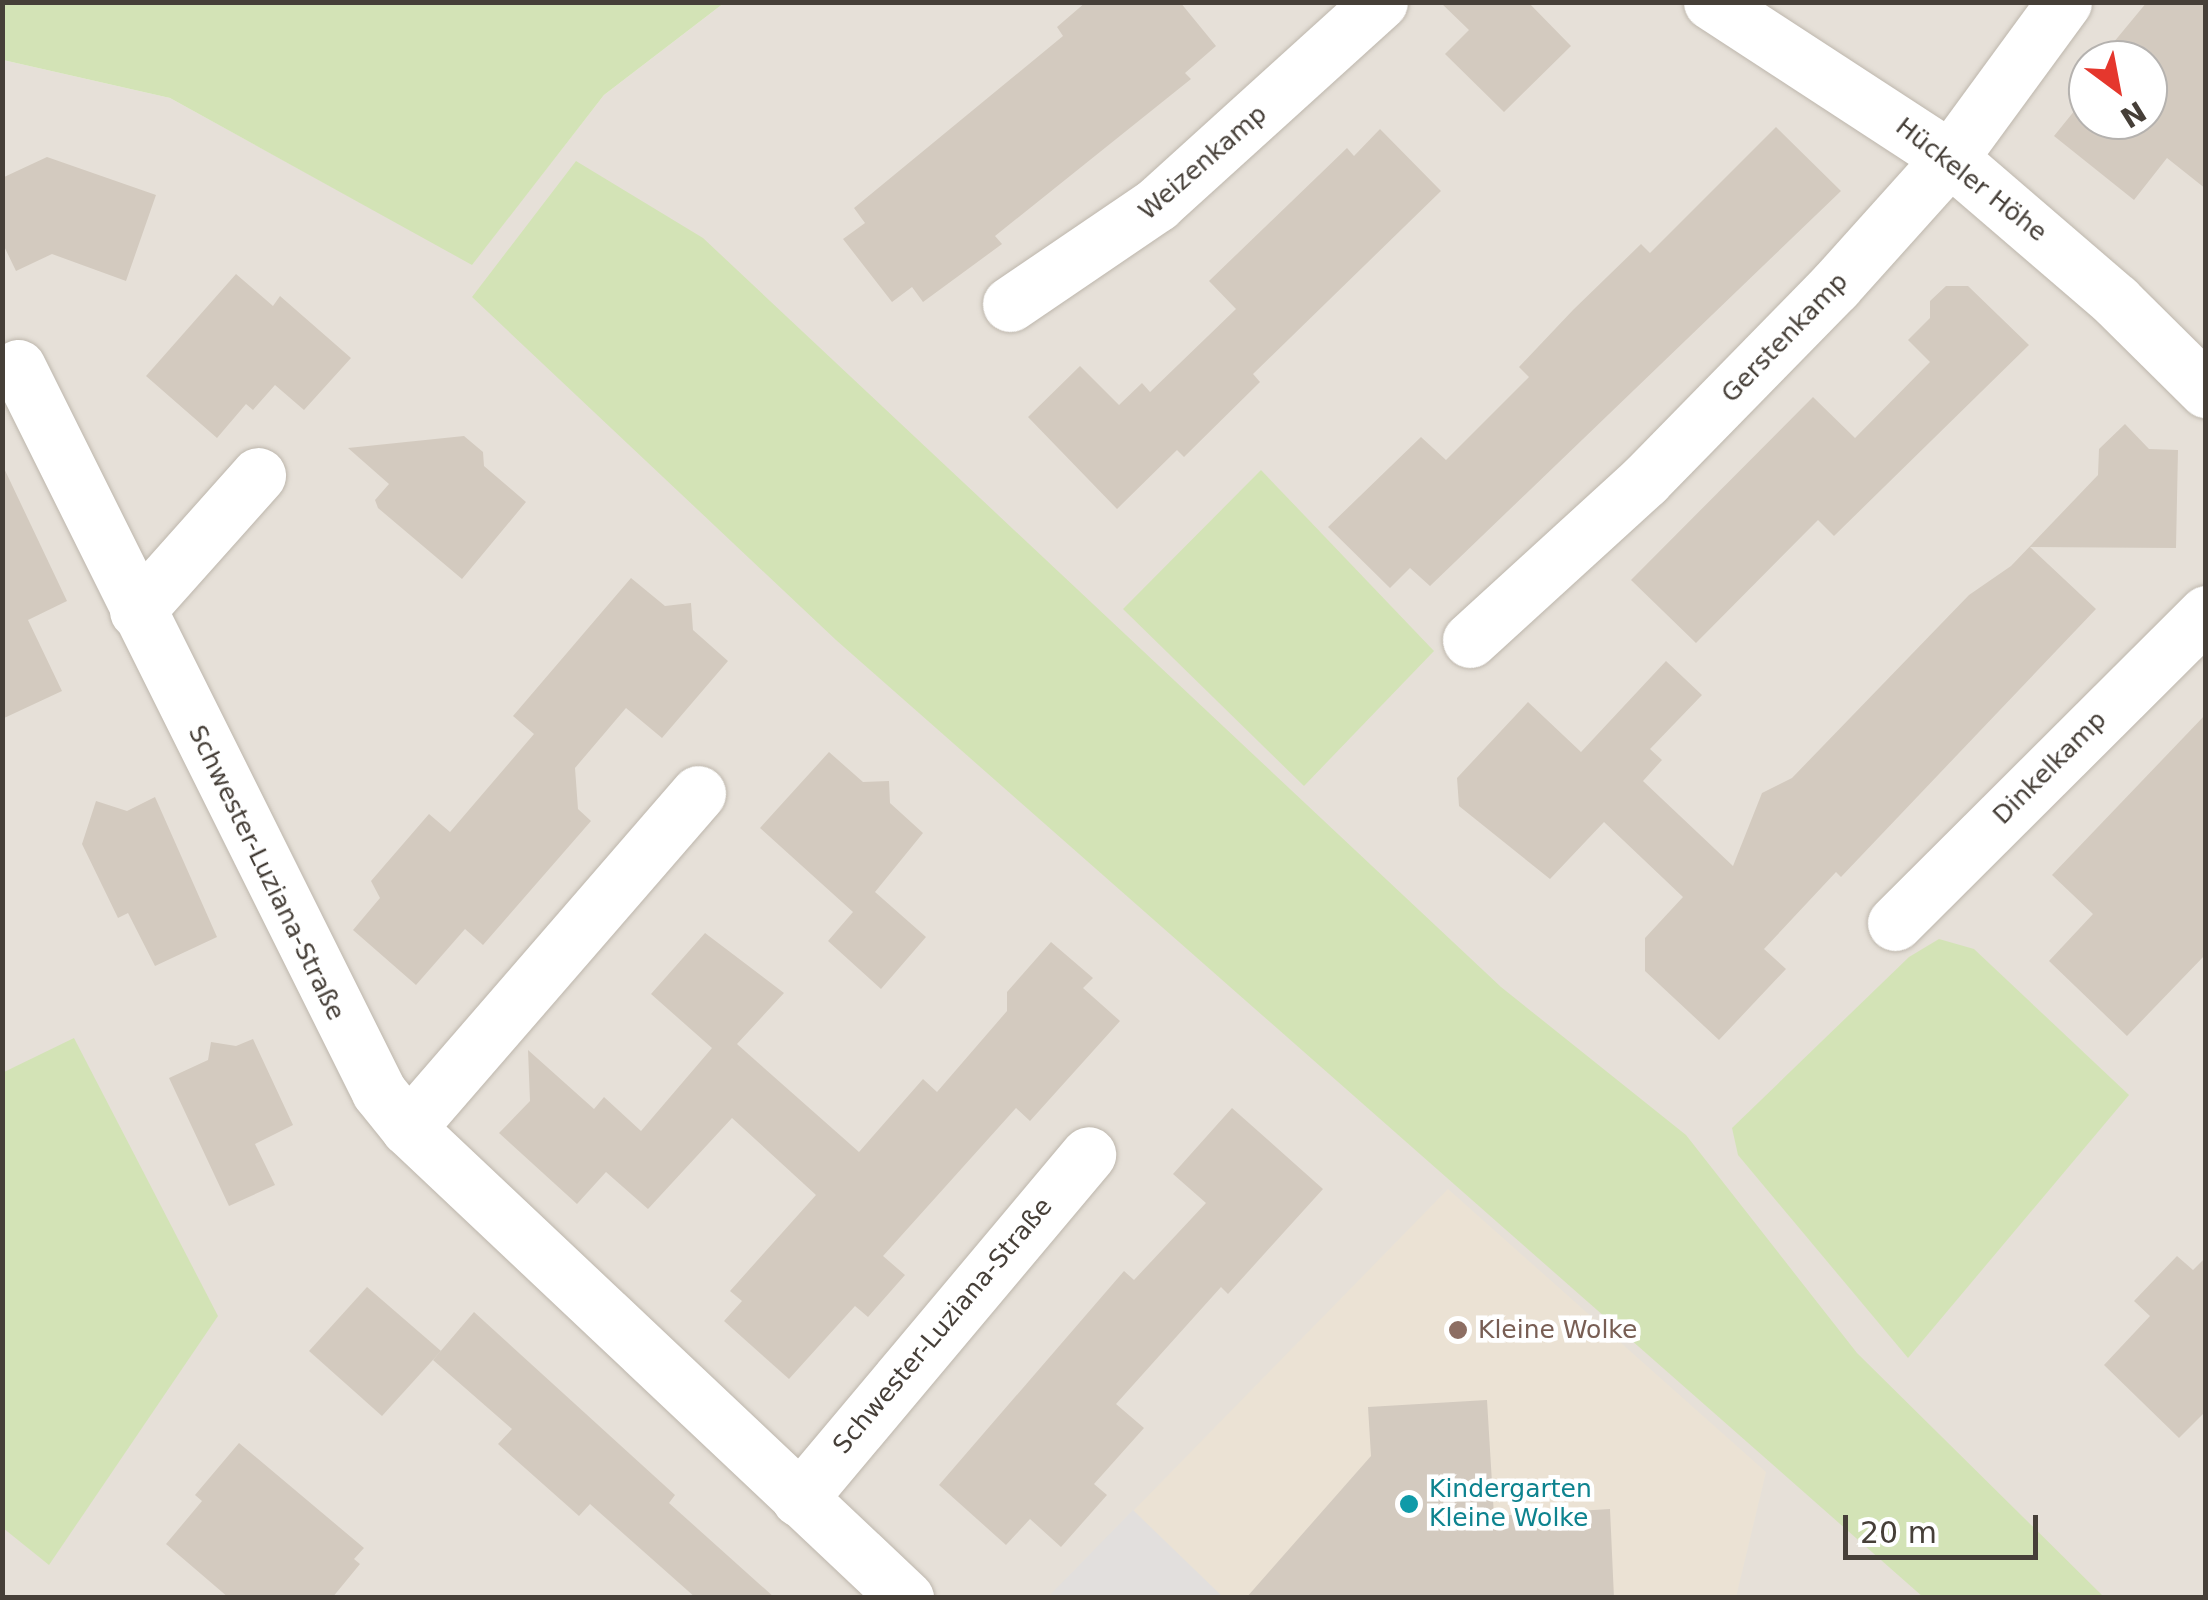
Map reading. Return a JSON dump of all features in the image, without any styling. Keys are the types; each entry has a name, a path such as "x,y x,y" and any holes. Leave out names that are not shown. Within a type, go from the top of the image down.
{"street":[{"name":"Weizenkamp","path":"1010,304 1158,204 1380,2"},
{"name":"Hückeler Höhe","path":"1712,2 1950,158 2116,301 2206,390"},
{"name":"Gerstenkamp","path":"1470,640 1742,384 1950,158 2064,2"},
{"name":"Schwester-Luziana-Straße","path":"18,367 320,986 379,1092 408,1128 906,1598"},
{"path":"137,611 258,475"},
{"name":"Dinkelkamp","path":"1895,923 2206,613"},
{"path":"408,1128 698,793"},
{"name":"Schwester-Luziana-Straße","path":"799,1499 1088,1154"}],"shaded area":[{"path":"724,3 2205,3 2205,1597 3,1598 3,60 170,98 472,264 604,95"},
{"name":"Kleine Wolke","path":"1448,1189 1766,1472 1736,1597 1048,1598"},
{"path":"1133,1510 1223,1597 1048,1597"}],"green space":[{"path":"3,2 724,3 604,95 472,265 170,98 3,60"},
{"path":"576,161 703,238 1501,987 1686,1135 1857,1353 2104,1597 1923,1597 836,640 472,297"},
{"path":"1261,470 1434,651 1304,786 1123,609"},
{"path":"1939,939 1974,949 2129,1095 1908,1358 1738,1155 1732,1128 1909,957"},
{"path":"74,1038 218,1316 49,1565 3,1528 2,1073"}],"building":[{"path":"1086,2 1180,2 1216,46 1185,73 1191,79 995,236 1002,244 923,302 912,287 892,302 843,239 865,223 854,208 1063,36 1057,27"},
{"path":"1440,2 1528,2 1571,46 1504,112 1445,54 1469,30"},
{"path":"2147,2 2206,2 2206,189 2167,158 2134,200 2054,136 2068,119 2068,140 2168,140 2168,40 2116,40"},
{"path":"1776,127 1841,191 1430,586 1410,568 1390,588 1328,527 1421,437 1446,460 1529,377 1519,367 1573,310 1641,244 1650,253"},
{"path":"1380,129 1441,191 1253,374 1260,382 1184,457 1177,450 1117,509 1028,417 1080,366 1119,405 1142,383 1150,392 1236,309 1209,281 1347,148 1354,156"},
{"path":"47,157 156,195 126,281 52,254 16,271 2,242 2,178"},
{"path":"236,274 273,306 280,296 351,358 304,410 275,385 253,410 246,404 217,438 146,376"},
{"path":"1946,286 1968,286 2029,345 1834,536 1818,520 1696,643 1631,580 1813,397 1855,438 1930,362 1908,340 1930,318 1930,301"},
{"path":"2125,424 2149,449 2178,450 2176,548 2030,547 2096,609 1841,877 1836,872 1764,949 1786,969 1719,1040 1645,971 1645,938 1683,897 1604,822 1550,879 1459,806 1457,778 1528,702 1581,752 1666,661 1702,695 1650,749 1662,760 1643,781 1733,866 1762,793 1792,778 1969,595 2011,566 2098,475 2099,449"},
{"path":"464,436 483,452 484,466 526,502 462,579 378,508 375,500 389,484 348,448"},
{"path":"2,464 67,601 28,620 62,691 2,719"},
{"path":"631,578 665,606 691,603 693,630 728,661 662,738 626,708 575,768 578,809 591,821 483,945 465,929 416,985 353,930 380,898 371,881 429,814 450,832 534,734 513,716"},
{"path":"2206,714 2206,954 2127,1036 2049,961 2093,914 2052,875"},
{"path":"829,752 863,782 889,781 890,803 923,833 875,892 926,937 881,989 828,941 853,912 760,828"},
{"path":"155,797 217,937 155,966 128,913 118,918 82,844 96,801 127,811"},
{"path":"705,933 784,993 737,1044 859,1152 923,1079 937,1092 1007,1011 1007,992 1051,942 1093,978 1083,988 1120,1021 1030,1121 1016,1108 883,1256 905,1275 868,1317 855,1306 789,1379 724,1321 742,1301 730,1291 816,1195 732,1118 648,1209 606,1172 577,1204 499,1133 530,1101 528,1050 594,1109 604,1097 641,1131 712,1048 651,994"},
{"path":"253,1039 293,1125 255,1144 275,1185 229,1206 169,1078 208,1060 211,1042 236,1046"},
{"path":"1232,1108 1323,1189 1228,1294 1221,1287 1116,1404 1144,1428 1094,1484 1107,1495 1061,1547 1030,1519 1006,1545 939,1485 1124,1271 1134,1280 1206,1203 1173,1174"},
{"path":"2177,1256 2193,1270 2206,1257 2206,1411 2179,1438 2104,1365 2150,1316 2134,1301"},
{"path":"367,1287 441,1351 382,1416 309,1351"},
{"path":"474,1312 675,1495 669,1503 775,1598 696,1598 590,1504 579,1516 498,1444 512,1429 433,1360"},
{"name":"Kindergarten Kleine Wolke","path":"1487,1400 1494,1516 1610,1509 1614,1598 1246,1598 1371,1456 1368,1407"},
{"path":"239,1443 364,1548 354,1559 360,1564 332,1598 229,1598 166,1544 202,1501 195,1495"}],"place":[{"name":"Kleine Wolke","path":"1458,1330"},
{"name":"Kindergarten Kleine Wolke","path":"1409,1504"}]}
